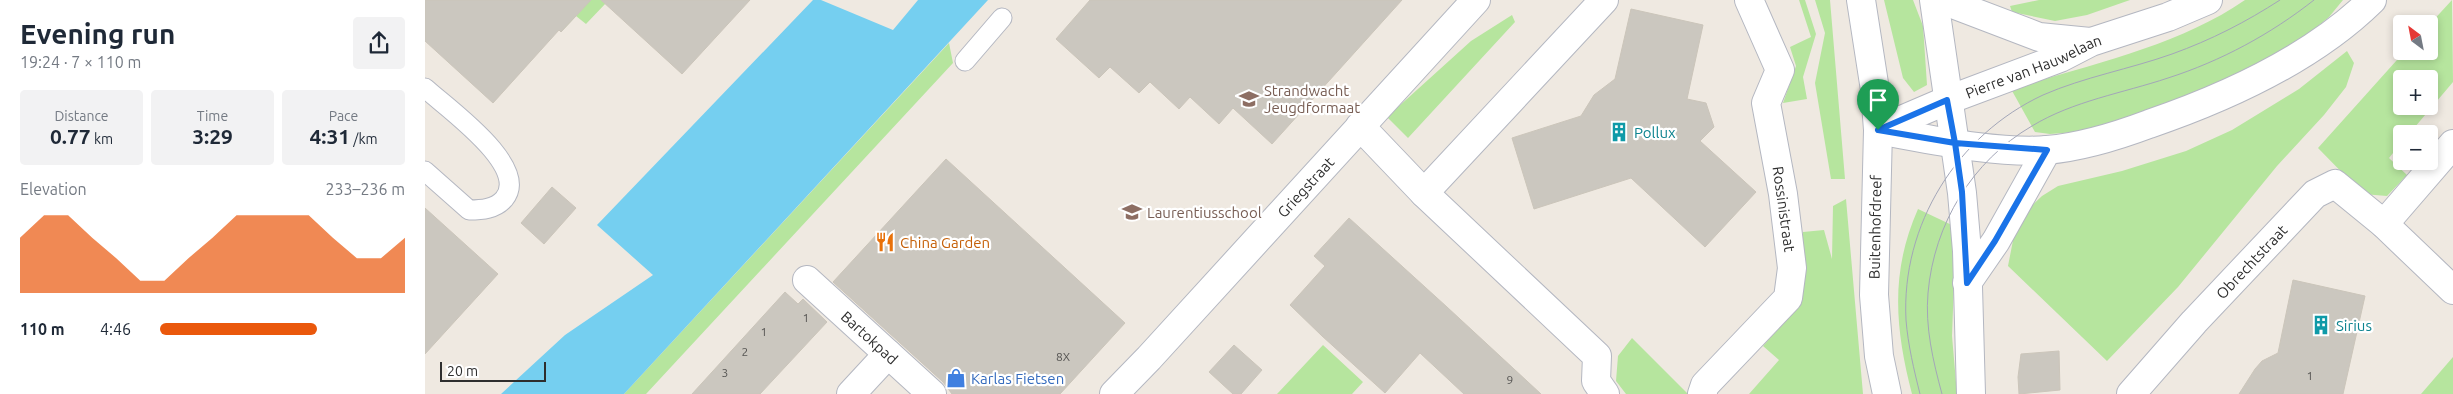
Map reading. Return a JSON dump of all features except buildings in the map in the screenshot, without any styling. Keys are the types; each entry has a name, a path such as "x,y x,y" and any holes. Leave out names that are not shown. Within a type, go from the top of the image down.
{"street":[{"name":"Griegstraat","path":"1114,394 1476,0"},
{"path":"1424,193 1604,0"},
{"name":"Rossinistraat","path":"1702,394 1705,385 1788,298 1792,268 1783,194 1766,103 1780,70 1749,0"},
{"name":"Buitenhofdreef","path":"1861,0 1875,90 1878,130 1874,295 1879,356 1887,394"},
{"path":"1934,0 1947,100 1961,184 1971,394"},
{"path":"1942,0 2039,37 2091,42"},
{"name":"Pierre van Hauwelaan","path":"1878,130 1947,100 2060,58 2091,42 2169,17 2208,0"},
{"path":"1878,130 1955,143 2047,150 2111,138 2194,109 2261,77 2300,56 2372,0"},
{"path":"1361,126 1424,193 1597,356 1594,390"},
{"path":"2385,224 2453,144"},
{"path":"1967,283 1995,241 2047,150"},
{"name":"Obrechtstraat","path":"2131,394 2194,322 2315,194 2335,184 2385,224 2453,290"},
{"name":"Bartokpad","path":"807,280 932,394"},
{"path":"851,394 888,354"}],"lane":[{"path":"965,61 1002,18"},
{"path":"425,88 499,154 510,176 509,192 499,204 483,210 469,210 425,171"}],"green space":[{"path":"527,0 619,0 606,3 586,24 576,16 561,32"},
{"path":"1799,0 1805,0 1816,34 1803,77 1807,99 1783,103 1796,66 1790,47 1811,37"},
{"path":"1815,0 1830,0 1845,179 1831,179 1815,83 1825,33"},
{"path":"1884,0 1913,0 1923,26 1927,85 1914,92 1903,78"},
{"path":"2039,0 2130,0 2087,15 2055,21 2012,12 2010,6"},
{"path":"2245,0 2343,0 2329,17 2301,40 2211,90 2114,124 2076,132 2050,134 2035,132 2011,89 2132,53 2162,42 2219,16"},
{"path":"2452,0 2453,82 2438,100 2438,70 2393,70 2393,115 2425,115 2417,125 2393,125 2393,153 2389,158 2393,162 2393,170 2402,170 2407,175 2387,196 2363,194 2318,148 2397,60 2438,60 2438,15"},
{"path":"1512,15 1515,22 1408,138 1387,117 1471,41"},
{"path":"949,43 953,63 646,394 624,394"},
{"path":"2347,51 2354,63 2346,87 2324,115 2277,166 2178,287 2107,361 2008,266 2017,220 2042,196 2058,186 2122,171 2186,151 2232,130 2299,89"},
{"path":"1846,199 1863,394 1749,394 1779,360 1763,346 1801,303 1803,232 1824,230 1832,259 1833,206"},
{"path":"1918,209 1956,227 1952,336 1957,394 1912,394 1906,370 1899,324 1899,278 1909,232"},
{"path":"1632,338 1688,394 1626,394 1616,381 1618,356"},
{"path":"1323,345 1363,382 1352,394 1277,394"},
{"path":"2453,357 2453,394 2421,394"}],"water":[{"path":"813,0 821,0 893,30 918,0 988,0 624,394 501,394 565,335 653,275 597,225"}],"tram line":[{"path":"1920,394 1911,357 1906,320 1907,285 1913,250 1924,218 1940,187 1961,159 1985,134 2012,112 2043,95 2201,43 2254,16 2280,0"},
{"path":"1942,394 1933,357 1927,306 1932,267 1938,243 1948,219 1974,176 1991,157 2011,140 2048,117 2081,104 2168,78 2226,55 2281,24 2314,0"}],"place":[{"name":"Strandwacht Jeugdformaat","path":"1249,99"},
{"name":"Pollux","path":"1619,132"},
{"name":"Laurentiusschool","path":"1132,212"},
{"name":"China Garden","path":"885,242"},
{"name":"Sirius","path":"2321,325"},
{"name":"Karlas Fietsen","path":"956,378"}],"route":[{"path":"1878,130 1947,100 1955,143 2047,150 1995,241 1967,283 1967,251 1962,192 1959,159 1955,143 1878,130"}]}
